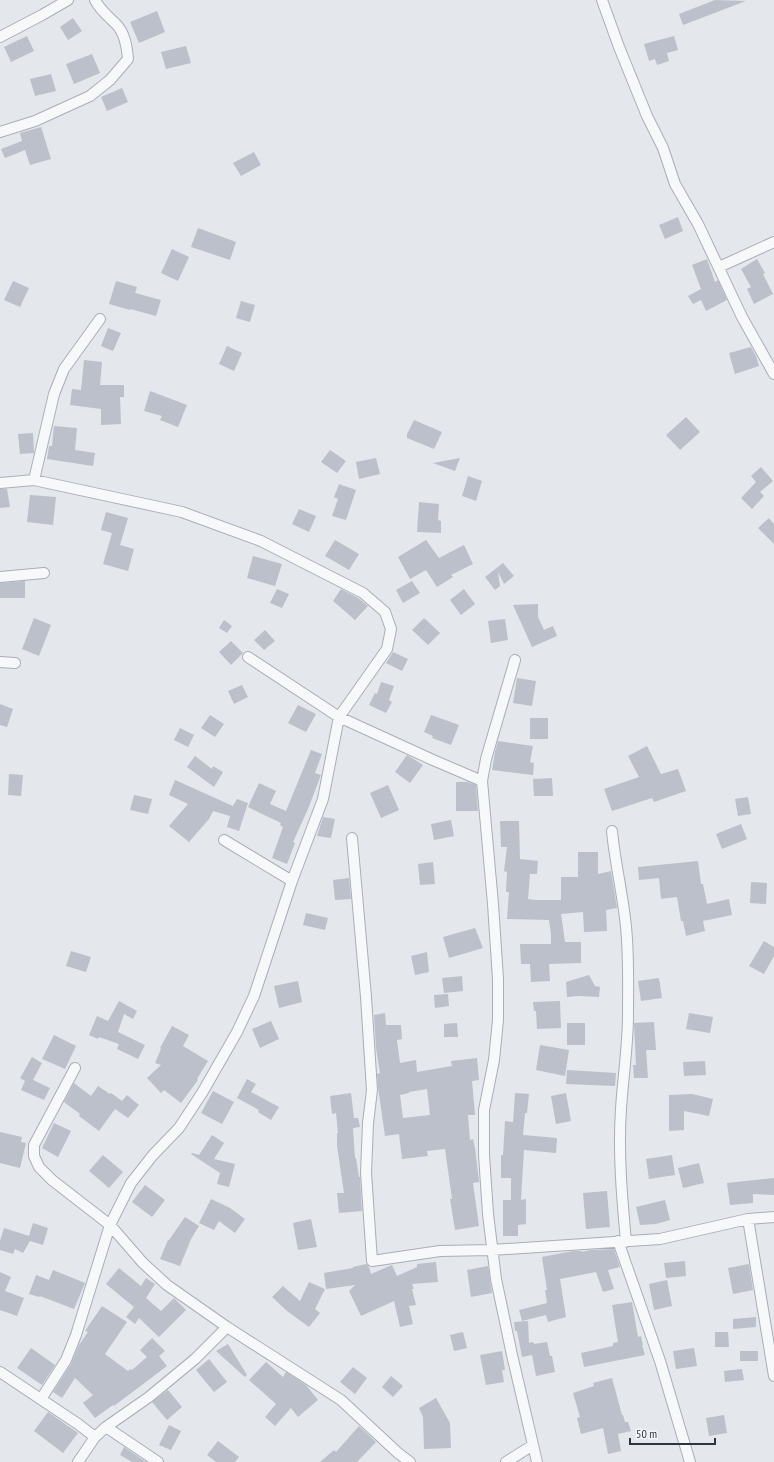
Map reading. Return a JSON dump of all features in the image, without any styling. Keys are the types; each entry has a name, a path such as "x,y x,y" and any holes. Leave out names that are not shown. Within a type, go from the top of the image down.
{"street":[{"path":"0,37 68,0"},
{"path":"0,132 35,121 90,96 110,80 128,59 127,44 118,25 99,8 95,0"},
{"path":"602,0 647,116 663,148 675,184 698,224 742,317 774,374"},
{"path":"719,267 774,242"},
{"path":"34,480 54,394 64,369 100,319"},
{"path":"0,483 34,480 182,512 261,541 363,593 385,612 391,629 387,649 339,717 323,799 292,881 254,996 237,1032 202,1093 179,1128 153,1155 131,1183 110,1225 76,1336 66,1360 41,1399"},
{"path":"0,576 44,573"},
{"path":"248,657 339,717 482,781"},
{"path":"515,660 486,759 482,781 498,979 498,1020 494,1060 484,1110 484,1155 492,1250 496,1278 537,1462"},
{"path":"0,662 15,663"},
{"path":"612,831 626,929 628,1016 626,1061 621,1108 620,1156 622,1242 690,1462"},
{"path":"352,838 366,997 372,1090 368,1122 366,1173 372,1261 440,1251 492,1250 660,1239 748,1219 774,1217"},
{"path":"224,840 292,881"},
{"path":"75,1068 34,1145 34,1156 39,1167 52,1180 110,1225 143,1263 167,1286 227,1327 341,1400 398,1453 410,1462"},
{"path":"748,1219 774,1376"},
{"path":"78,1462 95,1438 106,1427 160,1388 195,1359 227,1327"},
{"path":"0,1372 78,1424 95,1438"},
{"path":"106,1427 158,1462"},
{"path":"506,1462 533,1445"}],"building":[{"path":"715,0 746,1 683,25 679,14"},
{"path":"157,11 165,32 139,43 130,22"},
{"path":"73,18 82,31 68,40 60,27"},
{"path":"27,36 34,51 11,62 4,47"},
{"path":"674,36 678,50 667,53 669,61 657,65 655,59 649,61 644,44"},
{"path":"186,46 191,63 166,69 161,52"},
{"path":"92,54 100,73 74,84 66,64"},
{"path":"51,74 56,91 35,96 30,79"},
{"path":"122,88 128,102 107,111 101,97"},
{"path":"41,127 51,159 30,165 25,150 5,158 1,149 22,141 20,133"},
{"path":"254,152 261,165 241,176 233,163"},
{"path":"678,217 683,231 665,239 659,225"},
{"path":"198,228 236,242 230,260 191,247"},
{"path":"172,249 189,257 178,281 161,273"},
{"path":"707,259 715,282 718,280 727,300 706,311 701,300 693,304 688,296 701,289 692,265"},
{"path":"757,259 765,273 763,274 773,294 754,304 747,289 751,287 741,269"},
{"path":"13,281 29,288 20,307 4,300"},
{"path":"116,281 137,287 135,293 161,300 156,316 109,304"},
{"path":"241,301 255,305 250,322 236,318"},
{"path":"108,328 121,333 113,351 101,346"},
{"path":"227,346 242,353 234,371 219,364"},
{"path":"751,347 759,366 735,374 729,353"},
{"path":"84,360 102,362 100,385 124,385 124,397 120,397 121,424 101,425 101,409 70,405 72,389 81,390"},
{"path":"150,391 187,405 178,427 160,420 162,416 144,411"},
{"path":"686,417 700,432 680,450 666,435"},
{"path":"414,420 442,432 434,449 407,438 407,434"},
{"path":"54,426 77,428 75,450 95,453 93,466 47,459 49,446 52,446"},
{"path":"33,433 34,453 20,454 18,434"},
{"path":"330,450 346,461 337,473 321,462"},
{"path":"376,458 380,474 359,479 356,462"},
{"path":"460,458 455,471 433,463"},
{"path":"761,467 773,481 760,492 764,496 752,509 741,498 756,482 751,476"},
{"path":"468,476 482,481 476,501 462,496"},
{"path":"339,484 356,490 346,520 332,516 338,499 334,497"},
{"path":"0,489 7,489 10,507 0,508"},
{"path":"30,495 56,497 53,525 27,522"},
{"path":"419,502 439,504 438,520 441,521 441,533 417,532"},
{"path":"299,509 316,516 309,532 292,524"},
{"path":"106,512 128,518 120,545 134,549 128,571 103,564 112,533 101,530"},
{"path":"769,518 774,524 774,544 758,528"},
{"path":"335,540 359,554 349,570 325,556"},
{"path":"426,540 439,558 464,545 473,564 451,575 453,577 437,587 426,570 410,579 398,557"},
{"path":"253,556 282,564 275,586 247,578"},
{"path":"503,563 514,576 504,584 498,572 500,586 495,590 485,577"},
{"path":"25,581 25,598 0,598 0,583"},
{"path":"412,581 420,593 403,603 396,590"},
{"path":"277,589 289,594 282,608 270,603"},
{"path":"341,589 358,598 368,606 355,620 333,601"},
{"path":"464,589 475,604 461,615 450,600"},
{"path":"538,604 538,617 544,630 553,626 557,636 532,647 513,605"},
{"path":"34,618 51,625 39,656 22,649"},
{"path":"424,618 440,633 428,645 412,630"},
{"path":"505,619 508,640 491,643 488,621"},
{"path":"224,620 232,626 227,633 219,628"},
{"path":"265,630 275,641 264,650 254,640"},
{"path":"231,641 243,653 231,665 219,652"},
{"path":"393,652 408,659 402,671 386,663"},
{"path":"517,678 536,681 532,706 513,703"},
{"path":"381,682 394,686 389,700 392,702 386,713 369,705 375,693 377,694"},
{"path":"242,685 248,697 234,704 228,691"},
{"path":"0,704 13,709 7,727 0,725"},
{"path":"298,705 316,714 306,732 288,723"},
{"path":"210,715 224,724 215,737 201,728"},
{"path":"431,715 459,725 451,745 432,738 433,736 424,732"},
{"path":"530,718 548,718 548,739 530,739"},
{"path":"180,728 194,735 188,747 174,740"},
{"path":"498,741 533,746 530,762 534,763 533,775 492,770"},
{"path":"647,746 661,774 678,769 686,791 654,802 652,798 612,811 604,789 639,777 628,756"},
{"path":"311,750 322,754 315,773 321,775 293,842 295,843 287,864 272,858 283,827 280,825 281,823 248,807 259,783 276,791 270,804 286,811"},
{"path":"407,755 423,765 410,783 395,772"},
{"path":"195,756 212,769 213,766 223,772 214,787 187,767"},
{"path":"9,774 23,775 21,796 8,795"},
{"path":"552,778 553,796 534,796 533,779"},
{"path":"175,780 233,806 237,799 248,803 239,831 227,827 230,816 213,811 209,819 189,842 169,826 188,804 169,795"},
{"path":"456,782 468,782 476,785 478,811 456,811"},
{"path":"388,785 399,810 381,818 370,793"},
{"path":"134,795 152,799 148,814 130,810"},
{"path":"748,797 751,814 738,816 735,799"},
{"path":"323,817 335,819 331,838 317,836"},
{"path":"451,820 454,836 434,840 431,824"},
{"path":"500,821 519,821 520,859 538,861 537,874 530,874 528,899 561,900 561,877 578,877 578,852 598,852 598,874 611,871 617,908 606,910 607,931 584,932 583,912 561,914 565,942 581,942 581,963 549,964 550,981 531,982 530,964 521,964 520,944 551,944 549,920 507,919 509,892 506,892 507,872 504,871 507,847 501,847"},
{"path":"741,824 747,839 722,849 716,834"},
{"path":"698,861 701,884 703,884 707,904 729,899 732,915 703,921 705,931 686,936 683,921 681,921 677,897 661,899 659,878 639,880 638,867"},
{"path":"433,862 435,884 420,885 418,864"},
{"path":"349,878 351,899 335,900 333,880"},
{"path":"751,882 767,883 766,904 750,903"},
{"path":"306,913 328,918 325,930 303,925"},
{"path":"475,928 483,948 449,958 443,937"},
{"path":"764,941 774,947 774,956 764,974 749,966"},
{"path":"71,951 91,957 86,972 66,966"},
{"path":"427,952 429,972 415,975 411,956"},
{"path":"589,975 595,986 600,987 599,997 567,997 566,982"},
{"path":"462,976 463,991 444,993 442,978"},
{"path":"659,978 662,998 641,1001 638,981"},
{"path":"298,981 302,1002 279,1008 274,986"},
{"path":"448,994 449,1006 435,1008 434,995"},
{"path":"119,1001 137,1011 133,1019 124,1014 118,1032 145,1045 138,1059 117,1049 119,1044 99,1037 98,1039 89,1035 97,1016 108,1021"},
{"path":"560,1001 561,1028 537,1029 536,1011 534,1011 533,1002"},
{"path":"385,1013 386,1025 401,1025 402,1039 397,1040 400,1063 416,1060 417,1072 452,1066 451,1061 477,1058 479,1080 472,1081 475,1115 468,1115 470,1140 473,1139 475,1148 479,1182 473,1183 479,1226 455,1230 445,1149 427,1151 428,1156 402,1159 399,1134 385,1136 378,1087 377,1074 380,1073 376,1048 374,1015","holes":["427,1089 430,1115 403,1118 400,1095"]},
{"path":"689,1013 713,1017 710,1033 686,1029"},
{"path":"271,1021 279,1039 260,1048 252,1029"},
{"path":"654,1022 656,1050 646,1050 648,1078 634,1078 633,1065 636,1065 634,1023"},
{"path":"457,1023 458,1037 444,1037 444,1024"},
{"path":"567,1023 585,1023 585,1045 567,1045"},
{"path":"172,1026 189,1035 183,1046 208,1061 197,1079 198,1080 181,1103 164,1090 161,1093 147,1078 161,1065 155,1063 161,1049 160,1048"},
{"path":"54,1035 76,1046 65,1069 42,1059"},
{"path":"540,1045 569,1050 565,1076 536,1070"},
{"path":"32,1057 42,1063 33,1080 50,1088 44,1100 21,1090 25,1081 20,1078"},
{"path":"705,1061 706,1075 684,1076 683,1062"},
{"path":"567,1070 616,1073 615,1086 566,1084"},
{"path":"247,1079 256,1084 251,1092 279,1107 271,1120 258,1112 259,1110 237,1098"},
{"path":"74,1083 91,1096 98,1086 122,1101 127,1095 139,1105 128,1118 115,1109 99,1131 79,1116 80,1114 64,1102"},
{"path":"213,1091 234,1102 222,1124 201,1113"},
{"path":"351,1093 354,1118 358,1118 360,1127 353,1128 355,1158 360,1177 362,1211 339,1213 337,1193 344,1193 337,1146 338,1133 336,1113 332,1114 330,1096"},
{"path":"515,1093 529,1094 527,1113 525,1113 523,1135 557,1138 556,1153 524,1150 521,1200 526,1199 526,1224 518,1225 518,1236 503,1236 503,1200 511,1200 511,1178 501,1178 501,1155 503,1155 505,1121 513,1122"},
{"path":"566,1093 571,1121 556,1124 551,1096"},
{"path":"692,1094 713,1099 709,1116 684,1111 684,1130 669,1131 669,1095"},
{"path":"54,1123 71,1131 58,1157 42,1148"},
{"path":"0,1132 22,1137 21,1142 26,1143 20,1168 0,1163"},
{"path":"212,1135 224,1143 214,1159 235,1164 229,1187 217,1184 220,1173 191,1154 199,1155"},
{"path":"103,1155 123,1172 109,1188 89,1171"},
{"path":"672,1155 675,1175 649,1179 646,1159"},
{"path":"699,1163 704,1183 683,1188 678,1168"},
{"path":"774,1178 774,1195 753,1194 753,1203 730,1205 727,1183"},
{"path":"145,1185 165,1200 152,1217 132,1202"},
{"path":"607,1191 610,1227 586,1229 583,1193"},
{"path":"211,1199 230,1208 245,1219 235,1233 219,1221 214,1230 199,1223"},
{"path":"665,1200 670,1220 656,1224 640,1225 636,1207"},
{"path":"185,1217 199,1226 191,1239 180,1266 160,1259 168,1240"},
{"path":"311,1219 317,1247 298,1250 293,1223"},
{"path":"33,1223 48,1228 43,1245 30,1241 23,1253 15,1249 13,1254 0,1250 0,1241 4,1228 29,1236"},
{"path":"614,1249 620,1267 608,1270 614,1289 603,1292 596,1272 560,1279 566,1317 548,1322 546,1315 522,1321 519,1310 547,1303 545,1290 547,1290 542,1257 573,1251 582,1252 590,1250"},
{"path":"685,1261 686,1276 666,1278 664,1263"},
{"path":"436,1262 438,1282 412,1284 416,1305 409,1306 413,1324 400,1327 394,1301 361,1316 349,1291 355,1285 326,1289 324,1273 366,1264 369,1267 371,1274 392,1265 397,1276 417,1267 417,1264"},
{"path":"749,1264 753,1290 733,1294 728,1268"},
{"path":"488,1266 492,1293 471,1297 467,1270"},
{"path":"119,1268 141,1286 146,1278 155,1284 146,1298 161,1311 174,1298 186,1310 159,1337 139,1318 135,1324 126,1317 134,1307 106,1284"},
{"path":"53,1270 85,1283 74,1309 40,1296 29,1294 36,1275 49,1280"},
{"path":"0,1272 11,1277 5,1291 24,1298 17,1316 0,1310"},
{"path":"667,1280 672,1306 654,1310 649,1284"},
{"path":"309,1282 325,1289 315,1309 320,1313 309,1327 287,1311 272,1297 283,1286 300,1301"},
{"path":"632,1302 638,1337 641,1336 645,1355 584,1367 581,1353 613,1346 613,1343 618,1342 612,1305"},
{"path":"102,1306 127,1322 105,1354 128,1371 131,1369 132,1370 147,1357 140,1350 152,1338 165,1351 159,1356 167,1366 114,1406 113,1405 95,1418 83,1403 93,1395 75,1378 62,1398 53,1392 71,1364 79,1345 88,1332 85,1331"},
{"path":"756,1317 756,1327 733,1329 733,1319"},
{"path":"528,1321 529,1343 533,1342 534,1344 547,1342 550,1356 552,1356 555,1372 536,1376 532,1355 522,1357 514,1322"},
{"path":"463,1332 467,1348 454,1351 450,1335"},
{"path":"715,1332 728,1332 729,1347 715,1347"},
{"path":"228,1344 247,1375 245,1377 216,1351"},
{"path":"31,1348 55,1365 42,1385 17,1368"},
{"path":"694,1348 697,1366 676,1369 673,1351"},
{"path":"502,1351 505,1370 502,1370 504,1382 486,1385 480,1355"},
{"path":"740,1351 758,1351 758,1361 740,1361"},
{"path":"209,1359 227,1382 214,1392 196,1370"},
{"path":"266,1362 283,1377 286,1372 306,1385 318,1400 298,1417 291,1408 275,1426 265,1417 276,1404 249,1380"},
{"path":"353,1367 367,1378 355,1394 340,1382"},
{"path":"742,1369 744,1380 725,1382 724,1371"},
{"path":"391,1376 403,1386 393,1397 382,1387"},
{"path":"612,1378 622,1415 625,1422 628,1422 631,1431 618,1434 621,1451 608,1454 603,1428 581,1434 577,1418 580,1417 573,1393 594,1386 593,1383"},
{"path":"168,1390 182,1407 167,1420 152,1402"},
{"path":"436,1398 450,1423 451,1448 424,1449 423,1417 419,1408"},
{"path":"48,1412 78,1433 63,1453 34,1431"},
{"path":"724,1415 727,1433 709,1436 706,1418"},
{"path":"169,1425 181,1431 171,1450 159,1445"},
{"path":"359,1426 376,1442 357,1462 320,1462 334,1450 336,1452"},
{"path":"218,1441 239,1457 235,1462 216,1462 207,1455"},
{"path":"124,1447 146,1462 132,1462 120,1455"}]}
